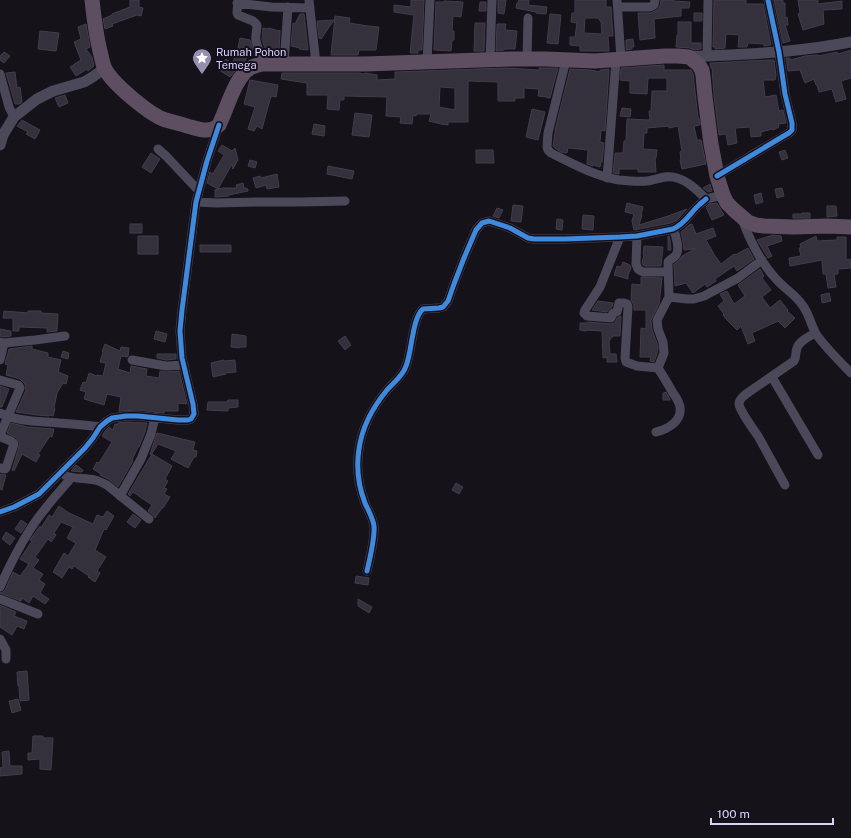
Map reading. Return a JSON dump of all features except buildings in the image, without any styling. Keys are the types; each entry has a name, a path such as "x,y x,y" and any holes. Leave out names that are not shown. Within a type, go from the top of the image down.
{"highway":[{"path":"92,0 97,40 104,68 112,79 157,116 170,121 206,130 211,130 219,125 235,87 244,73 250,68 262,64 365,64 526,59 582,61 665,56 689,57 698,64 704,76 711,144 718,176 723,195 734,210 748,222 756,225 851,227"}],"street":[{"path":"426,62 430,0"},
{"path":"490,60 492,0"},
{"path":"607,178 618,60 618,3 650,7 654,5 655,0"},
{"path":"707,56 708,0"},
{"path":"718,176 792,130 779,52 768,0"},
{"path":"262,64 262,54 256,40 257,25 253,21 238,15 238,2 282,5 310,4 316,64"},
{"path":"282,5 284,64"},
{"path":"526,59 528,18"},
{"path":"689,57 779,52 827,47 851,42"},
{"path":"566,60 548,133 547,144 548,150 551,153 581,168 607,178 640,182 671,176 684,181 706,199"},
{"path":"0,145 3,135 14,117 37,99 45,94 84,82 104,68"},
{"path":"0,74 8,107 14,117"},
{"path":"0,512 14,507 39,494 85,448 100,427 107,421 117,417 138,416 178,420 188,420 193,417 193,404 182,358 180,331 196,202 219,125"},
{"path":"158,149 199,191"},
{"path":"367,571 374,526 359,487 357,476 359,448 362,437 370,414 386,391 401,376 406,367 414,327 420,311 423,309 443,307 448,302 472,238 479,226 482,223 489,221 510,228 528,238 534,239 565,240 637,236 673,229 682,223 699,204 706,199 723,195"},
{"path":"196,202 344,201"},
{"path":"740,216 746,232 762,260 784,288 802,304 816,333 836,358 851,373"},
{"path":"658,368 664,353 663,342 658,329 658,320 669,297 668,262 677,251 673,229"},
{"path":"637,236 636,264 638,269 644,272 668,272"},
{"path":"620,237 600,287 584,313 587,316 611,318 613,313 617,312 619,303 626,303 628,307 626,362 637,366 658,368"},
{"path":"669,297 694,299 704,296 738,278 762,260"},
{"path":"785,485 739,405 739,401 742,397 794,361 797,356 798,346 808,337 816,333"},
{"path":"0,360 2,342 65,336"},
{"path":"132,360 166,366 184,365"},
{"path":"656,432 665,430 671,426 676,422 680,413 680,407 677,400 658,368"},
{"path":"772,376 818,454"},
{"path":"0,380 19,386 19,391 4,415 0,436 13,442 14,444 6,468 0,468"},
{"path":"4,415 32,422 84,424 100,427"},
{"path":"120,496 142,460 155,417"},
{"path":"59,474 71,478 100,481 107,485 148,519"},
{"path":"0,587 16,556 44,509 71,478"},
{"path":"0,599 38,614"},
{"path":"0,639 6,650 6,659"}],"cycle path":[{"path":"717,176 792,130 779,52 768,0"},
{"path":"0,512 14,507 39,494 85,448 100,427 112,418 138,416 188,420 191,419 194,414 182,358 180,331 196,202 219,125"},
{"path":"367,571 373,542 374,526 372,517 365,503 358,476 360,441 365,425 377,403 405,370 414,327 419,313 423,309 443,307 448,301 476,230 482,223 489,221 510,228 528,238 534,239 637,236 677,227 706,199"}],"place":[{"name":"Rumah Pohon Temega","path":"202,75"}]}
